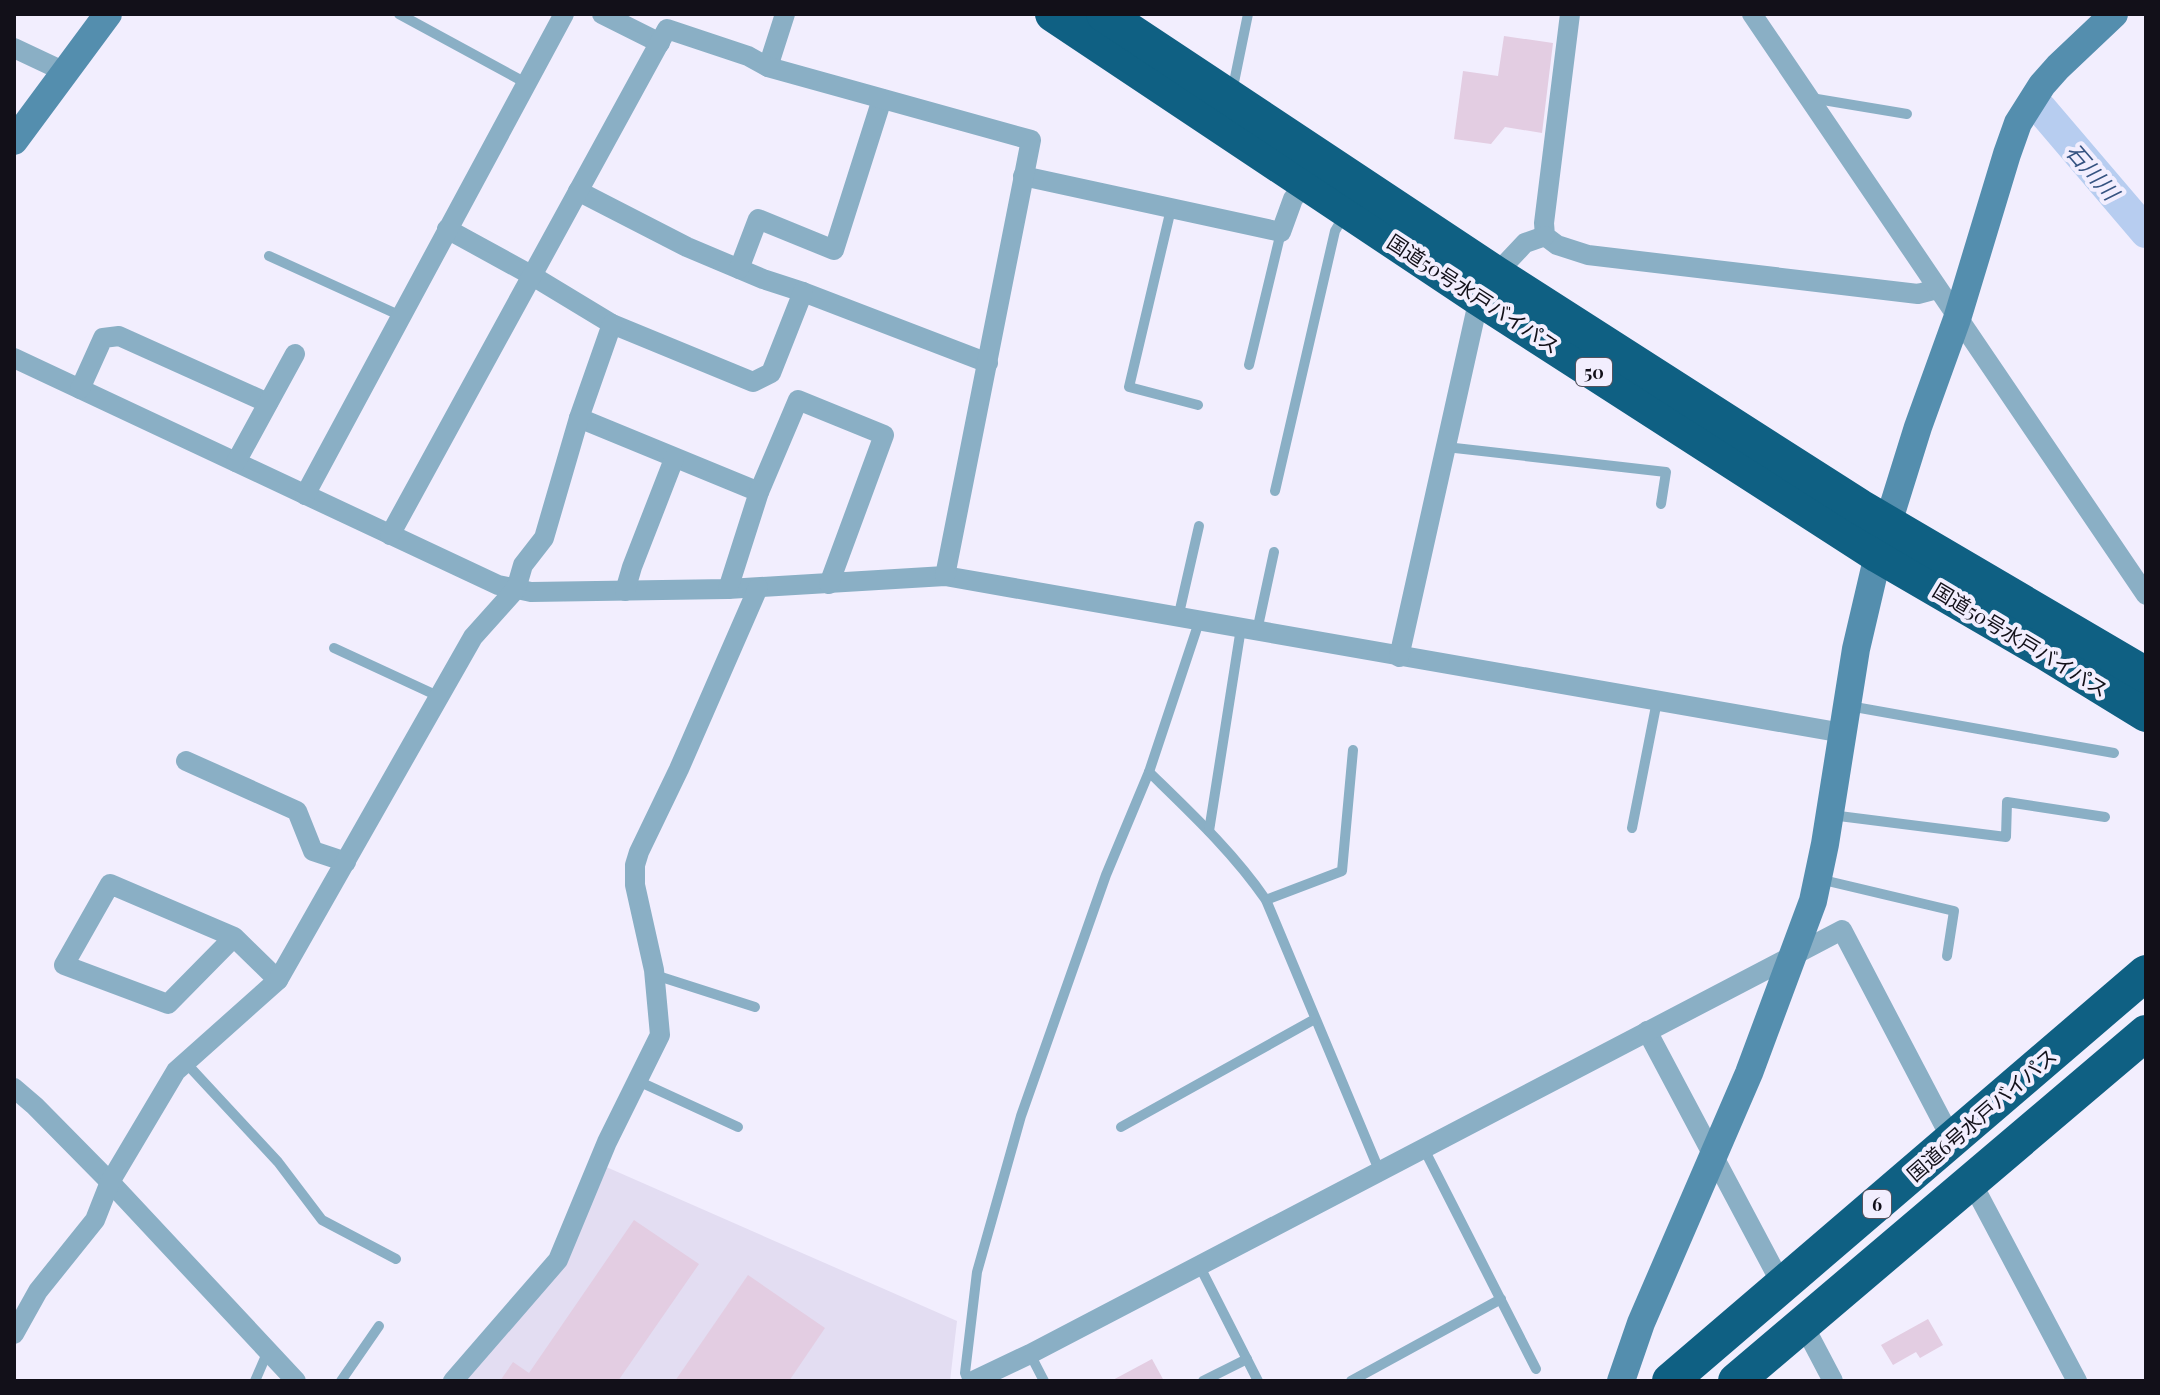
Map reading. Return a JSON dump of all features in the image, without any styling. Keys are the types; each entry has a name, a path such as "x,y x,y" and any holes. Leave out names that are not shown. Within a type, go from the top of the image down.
{"highway":[{"name":"国道50号水戸バイパス","path":"1053,14 1348,209 1488,286"},
{"name":"国道50号水戸バイパス","path":"1104,14 1230,98 1488,286 1883,540 2045,652 2146,714"},
{"name":"国道50号水戸バイパス","path":"1883,540 2146,675"},
{"name":"国道6号水戸バイパス","path":"1670,1381 2146,973"},
{"name":"6","path":"1736,1381 2146,1033"}],"street":[{"path":"14,141 108,14"},
{"path":"602,14 660,43"},
{"path":"768,67 785,14"},
{"path":"1570,14 1544,223 1545,236 1557,245 1588,255 1918,294 1937,289"},
{"path":"1752,14 2146,595"},
{"path":"1621,1381 1641,1323 1749,1073 1813,901 1856,649 1883,540 2018,123 2042,85 2114,14"},
{"path":"305,495 526,83 558,16"},
{"path":"390,535 667,29 748,56 768,67 1031,140 945,576"},
{"path":"14,48 65,72"},
{"path":"739,269 758,219 834,250 882,99"},
{"path":"1023,176 1281,232 1293,199 1307,181"},
{"path":"578,191 687,247 739,269 988,363"},
{"path":"447,229 612,324 753,382 771,373 803,292"},
{"path":"1399,657 1446,447 1488,286 1525,243 1545,236"},
{"path":"14,1334 38,1291 95,1220 110,1182 176,1071 278,980 473,637 516,589 523,565 544,538 579,418 612,324"},
{"path":"80,389 103,338 119,336 268,403"},
{"path":"236,462 295,354"},
{"path":"14,358 498,585 531,592 758,588 945,576 1657,701 1845,719"},
{"path":"728,589 759,492 798,400 884,435 829,584"},
{"path":"579,418 759,492"},
{"path":"625,591 674,459"},
{"path":"453,1381 558,1260 607,1142 660,1035 655,975 635,885 635,865 758,588"},
{"path":"186,761 297,811 313,851 346,862"},
{"path":"234,937 168,1004 64,965 110,884 234,937 278,980"},
{"path":"971,1381 1030,1354 1842,930 1952,1140"},
{"path":"1647,1031 1782,1285"},
{"path":"14,1088 110,1182 296,1381"},
{"path":"1971,1181 2077,1381"},
{"path":"1803,1324 1833,1381"}],"lane":[{"path":"399,14 526,83"},
{"path":"1230,98 1248,14"},
{"path":"1809,98 1907,114"},
{"path":"1171,209 1129,387 1198,405"},
{"path":"1275,491 1335,231 1348,209"},
{"path":"1249,365 1281,232"},
{"path":"269,256 401,316"},
{"path":"1446,447 1666,472 1661,504"},
{"path":"1178,618 1199,526"},
{"path":"1209,831 1249,630 1274,552"},
{"path":"971,1381 965,1373 977,1272 1013,1144 1106,875 1149,772 1199,622"},
{"path":"334,648 440,697"},
{"path":"1632,828 1657,701"},
{"path":"1845,719 2114,753"},
{"path":"1266,900 1342,871 1353,750"},
{"path":"1149,772 1209,831 1250,876 1266,900 1379,1170"},
{"path":"1829,814 2006,837 2007,802 2105,817"},
{"path":"1818,879 1954,911 1947,956"},
{"path":"655,975 755,1007"},
{"path":"1121,1127 1315,1019"},
{"path":"186,1063 278,1162 322,1220 396,1259"},
{"path":"638,1081 738,1127"},
{"path":"1424,1149 1536,1369"},
{"path":"1199,1265 1258,1381"},
{"path":"1351,1381 1501,1299"},
{"path":"341,1381 379,1326"},
{"path":"255,1381 268,1351"},
{"path":"1030,1354 1044,1381"},
{"path":"1203,1381 1247,1359"}],"shaded area":[{"path":"604,1166 957,1321 950,1381 462,1381 566,1261"}],"building":[{"path":"1504,36 1553,43 1542,133 1505,127 1491,144 1454,139 1463,71 1498,76"},
{"path":"634,1220 699,1264 618,1381 500,1381 513,1362 529,1373"},
{"path":"748,1275 825,1328 789,1381 675,1381"},
{"path":"1928,1319 1943,1345 1920,1358 1916,1352 1893,1365 1881,1345"},
{"path":"1152,1359 1164,1381 1111,1381"}],"waterway":[{"name":"石川川","path":"2041,109 2146,232"}]}
